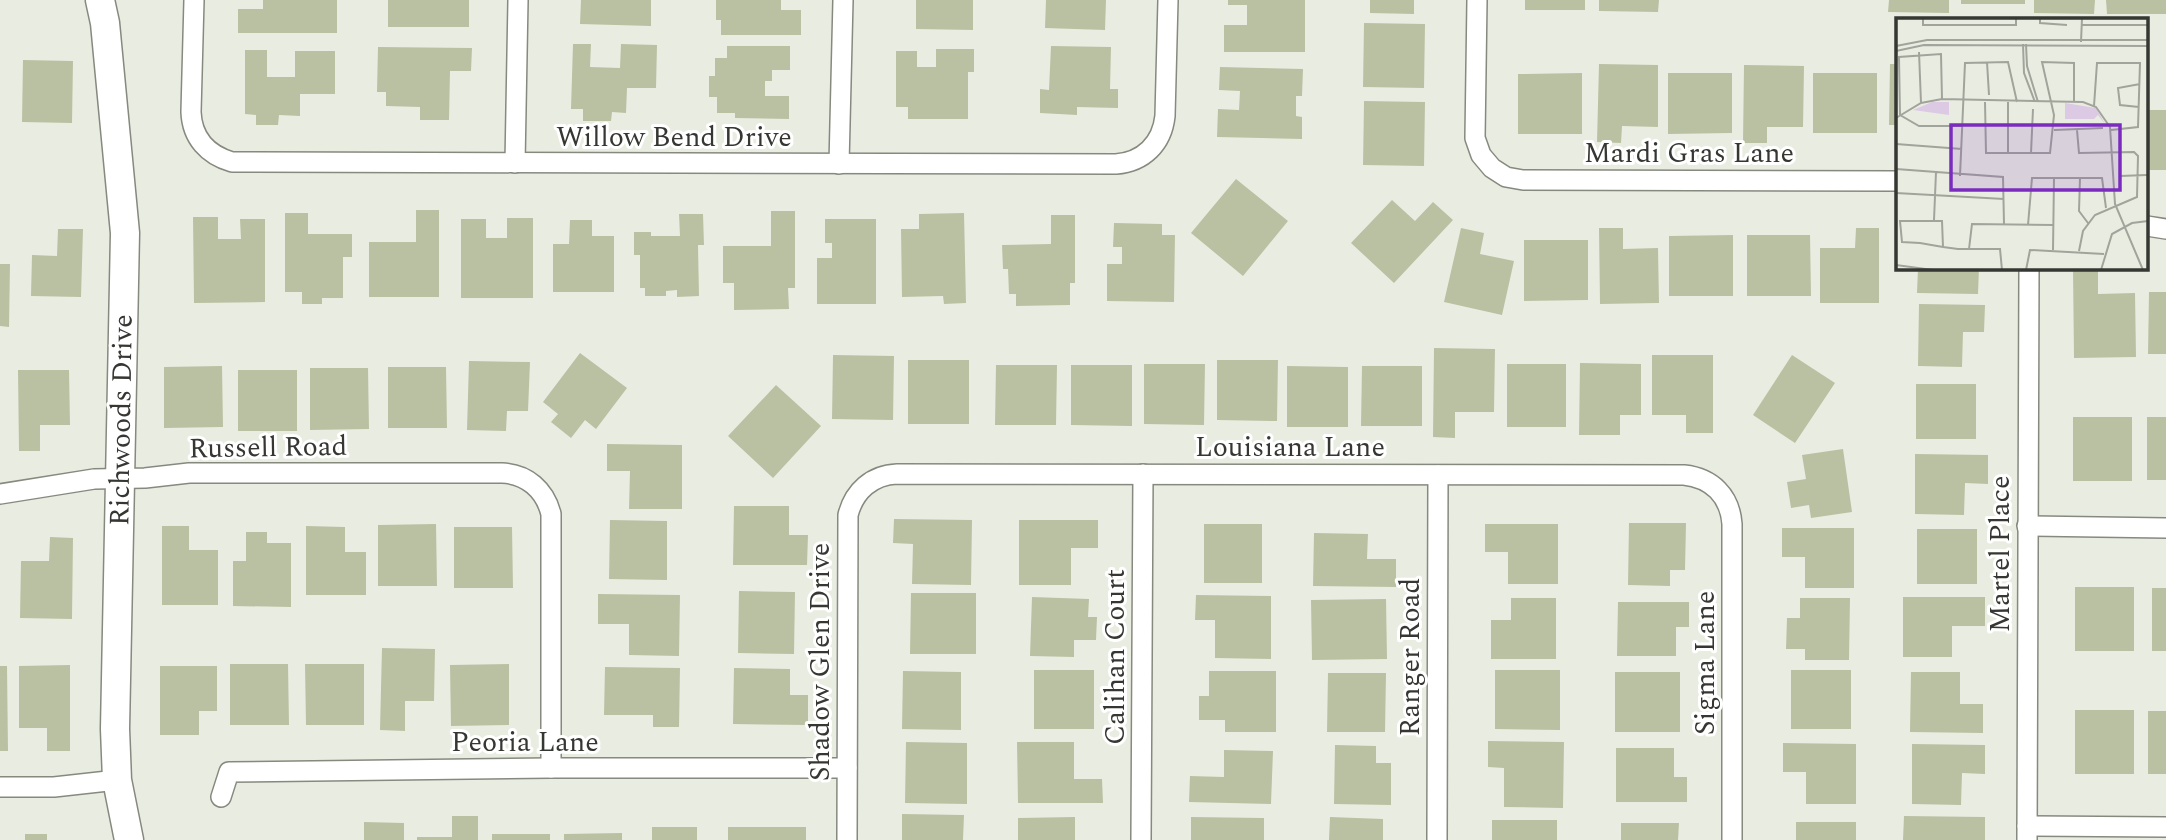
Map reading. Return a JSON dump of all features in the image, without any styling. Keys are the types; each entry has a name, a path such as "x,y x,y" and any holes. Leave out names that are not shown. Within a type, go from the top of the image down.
{"street":[{"name":"Richwoods Drive","path":"100,0 108,50 124,233 115,729 117,780 129,840"},
{"name":"Willow Bend Drive","path":"194,0 192,120 195,134 203,146 216,156 240,162 839,164 1115,164 1132,161 1147,153 1158,141 1164,125 1168,0"},
{"path":"514,163 519,0"},
{"path":"839,164 843,0"},
{"name":"Mardi Gras Lane","path":"1477,0 1474,130 1477,147 1486,162 1499,173 1523,180 1896,181"},
{"path":"2148,226 2166,229"},
{"name":"Martel Place","path":"2027,833 2029,270"},
{"name":"Russell Road","path":"0,494 72,482 208,472 502,473 523,477 535,485 549,505 552,522 551,768"},
{"name":"Louisiana Lane","path":"862,488 874,479 897,474 1143,474 1684,475 1706,480 1718,489"},
{"name":"Calihan Court","path":"1141,840 1143,474"},
{"name":"Ranger Road","path":"1437,840 1438,475"},
{"name":"Shadow Glen Drive","path":"847,840 848,523 853,500 862,488"},
{"name":"Sigma Lane","path":"1718,489 1730,509 1732,524 1732,840"},
{"path":"2027,526 2166,528"},
{"name":"Peoria Lane","path":"220,797 229,772 847,768"},
{"path":"0,787 54,787 117,780"},
{"path":"2027,833 2166,827"}],"building":[{"path":"263,0 337,0 337,33 238,33 238,9 263,9"},
{"path":"388,0 469,0 469,27 388,27"},
{"path":"581,0 651,0 651,26 580,24"},
{"path":"716,0 781,0 781,10 801,10 801,35 721,35 721,20 716,20"},
{"path":"916,0 973,0 973,30 916,29"},
{"path":"1046,0 1106,0 1105,30 1045,28"},
{"path":"1228,0 1305,0 1305,52 1224,52 1224,25 1247,25 1247,5 1228,5"},
{"path":"1370,0 1414,0 1414,14 1370,13"},
{"path":"1525,0 1585,0 1585,10 1525,10"},
{"path":"1599,0 1659,0 1658,12 1599,11"},
{"path":"1889,0 1949,0 1949,13 1888,12"},
{"path":"1961,0 2025,0 2025,4 1961,4"},
{"path":"2034,0 2095,0 2094,14 2034,13"},
{"path":"2106,0 2166,0 2166,14 2107,14"},
{"path":"1364,23 1425,24 1424,88 1363,87"},
{"path":"573,44 591,44 590,67 620,68 621,44 657,45 656,88 627,88 626,113 612,112 611,121 583,121 583,109 571,109"},
{"path":"727,46 790,46 790,70 772,70 772,81 765,81 765,96 789,96 789,119 735,118 735,113 717,113 717,97 709,97 709,76 715,76 715,58 727,58"},
{"path":"1051,46 1111,47 1110,89 1118,89 1118,108 1077,107 1077,115 1040,113 1040,89 1049,90"},
{"path":"378,47 472,48 471,71 450,71 449,120 420,120 420,107 386,106 386,92 377,92"},
{"path":"936,49 974,49 974,72 968,72 968,119 908,119 908,107 896,107 896,51 917,51 917,67 936,67"},
{"path":"245,50 267,50 267,77 295,77 295,51 335,51 335,94 300,94 300,116 279,115 278,125 256,125 256,115 245,114"},
{"path":"23,60 73,61 72,123 22,122"},
{"path":"1599,64 1658,65 1658,127 1622,126 1621,143 1597,142"},
{"path":"1890,64 1896,64 1896,125 1889,125"},
{"path":"1744,65 1804,66 1803,127 1767,127 1767,143 1743,143"},
{"path":"1220,67 1303,69 1302,96 1296,96 1296,116 1302,117 1302,139 1217,137 1218,109 1239,110 1240,91 1219,90"},
{"path":"1582,73 1582,134 1518,134 1518,74"},
{"path":"1668,73 1732,73 1732,133 1668,134"},
{"path":"1813,73 1877,73 1877,133 1813,133"},
{"path":"1364,101 1425,102 1424,166 1363,165"},
{"path":"2148,110 2166,110 2166,170 2148,170"},
{"path":"1236,179 1288,221 1243,276 1191,233"},
{"path":"1392,200 1415,221 1433,202 1453,220 1394,283 1351,243"},
{"path":"416,210 439,210 439,297 369,297 369,242 416,242"},
{"path":"771,211 795,211 795,288 788,288 789,309 734,310 734,283 723,283 723,246 771,246"},
{"path":"285,213 308,213 308,234 352,234 352,257 343,257 343,298 322,298 322,304 302,304 302,292 285,292"},
{"path":"964,213 966,303 944,304 943,296 902,297 901,229 919,229 919,214"},
{"path":"679,214 703,214 704,245 698,245 699,296 677,297 677,290 666,291 666,296 645,296 645,288 640,288 640,255 634,255 634,232 651,232 651,236 680,236"},
{"path":"1051,215 1075,215 1075,283 1070,283 1070,305 1016,306 1016,294 1009,294 1008,269 1003,269 1002,245 1051,244"},
{"path":"193,217 218,217 218,239 241,239 240,219 265,219 265,302 194,303"},
{"path":"507,218 533,218 533,298 461,298 461,219 486,219 486,238 507,238"},
{"path":"825,219 876,219 876,304 817,304 817,258 832,258 832,243 825,243"},
{"path":"570,220 592,220 592,236 614,236 614,292 553,292 553,244 569,244"},
{"path":"1114,223 1162,224 1162,235 1175,235 1174,302 1107,301 1107,264 1122,264 1122,247 1113,247"},
{"path":"1461,228 1484,233 1480,254 1514,261 1502,315 1444,302"},
{"path":"1599,228 1623,228 1623,249 1658,248 1659,303 1600,304"},
{"path":"1856,228 1879,228 1879,303 1820,303 1820,248 1855,248"},
{"path":"58,229 83,229 81,297 31,296 32,255 57,256"},
{"path":"1733,235 1733,296 1669,296 1669,236"},
{"path":"1747,235 1810,235 1811,296 1747,296"},
{"path":"1524,240 1588,240 1588,300 1524,301"},
{"path":"0,264 10,264 9,327 0,326"},
{"path":"1918,270 1979,270 1978,294 1917,293"},
{"path":"2073,270 2098,270 2098,294 2135,293 2136,357 2074,358"},
{"path":"2149,292 2166,292 2166,354 2148,354"},
{"path":"1919,304 1985,305 1984,332 1963,332 1962,367 1918,366"},
{"path":"1434,348 1495,349 1494,412 1455,412 1455,438 1433,437"},
{"path":"580,353 627,388 596,429 585,420 571,438 551,422 558,414 543,402"},
{"path":"833,355 894,356 893,420 832,419"},
{"path":"1652,355 1713,355 1713,433 1686,433 1686,415 1652,415"},
{"path":"1792,355 1835,383 1795,443 1753,415"},
{"path":"908,360 969,360 969,424 908,424"},
{"path":"1217,360 1278,360 1277,421 1217,420"},
{"path":"469,361 530,362 528,411 507,411 506,431 467,430"},
{"path":"1580,363 1641,364 1641,415 1620,415 1620,435 1579,435"},
{"path":"1144,364 1205,364 1204,425 1144,424"},
{"path":"1507,364 1566,364 1566,427 1507,427"},
{"path":"996,365 1057,365 1056,425 995,425"},
{"path":"1071,365 1132,365 1132,426 1071,425"},
{"path":"222,366 223,427 164,428 164,367"},
{"path":"1287,366 1348,367 1348,427 1287,427"},
{"path":"1362,366 1422,366 1422,426 1361,426"},
{"path":"388,367 446,367 447,428 388,428"},
{"path":"310,368 368,368 369,429 310,430"},
{"path":"18,370 69,370 70,425 40,425 40,451 19,451"},
{"path":"238,370 297,370 297,431 238,431"},
{"path":"1916,384 1976,384 1976,439 1916,439"},
{"path":"776,385 821,426 773,478 728,436"},
{"path":"2073,417 2132,417 2132,481 2073,481"},
{"path":"2147,417 2166,417 2166,480 2147,480"},
{"path":"607,444 682,445 682,509 629,509 630,471 607,471"},
{"path":"1843,449 1852,512 1811,518 1809,505 1791,508 1787,482 1806,479 1802,455"},
{"path":"1915,454 1988,455 1988,484 1965,483 1964,515 1915,514"},
{"path":"734,506 789,506 789,535 808,535 807,565 733,565"},
{"path":"894,519 972,520 971,585 912,584 913,544 893,543"},
{"path":"610,520 667,521 667,580 609,579"},
{"path":"1019,520 1098,520 1098,548 1071,548 1071,585 1019,585"},
{"path":"1629,523 1686,523 1685,570 1670,570 1670,586 1628,585"},
{"path":"436,524 437,586 378,586 378,525"},
{"path":"1204,524 1262,524 1262,583 1204,583"},
{"path":"1485,524 1558,524 1558,584 1508,584 1508,552 1485,552"},
{"path":"162,526 189,526 189,550 218,550 218,605 162,605"},
{"path":"306,526 345,527 345,552 366,552 366,595 306,595"},
{"path":"454,527 512,527 513,588 454,588"},
{"path":"1782,528 1854,528 1854,588 1805,588 1805,557 1782,557"},
{"path":"1917,529 1977,529 1977,584 1917,584"},
{"path":"246,532 267,532 267,543 291,543 291,607 233,606 233,561 246,561"},
{"path":"1314,533 1368,534 1367,559 1396,559 1396,587 1313,586"},
{"path":"50,537 73,538 72,619 20,618 21,561 49,561"},
{"path":"2075,587 2134,587 2134,651 2075,651"},
{"path":"2152,588 2166,588 2166,651 2152,651"},
{"path":"739,591 795,592 794,654 738,653"},
{"path":"911,593 976,593 976,654 910,654"},
{"path":"598,594 680,595 679,656 629,655 629,624 598,624"},
{"path":"1196,595 1271,596 1271,659 1215,658 1215,620 1195,620"},
{"path":"1032,597 1089,599 1088,617 1097,617 1096,640 1074,640 1074,657 1030,656"},
{"path":"1903,597 1985,597 1985,626 1952,626 1952,657 1903,657"},
{"path":"1511,598 1556,598 1556,659 1491,659 1491,620 1511,620"},
{"path":"1800,598 1850,598 1849,660 1805,660 1805,649 1786,649 1787,618 1800,618"},
{"path":"1386,599 1387,659 1312,660 1311,600"},
{"path":"1618,602 1689,602 1689,627 1676,627 1676,656 1617,656"},
{"path":"382,648 435,649 434,701 405,701 405,731 380,730"},
{"path":"230,664 288,664 289,725 230,725"},
{"path":"305,664 364,664 364,725 306,725"},
{"path":"509,664 509,725 451,726 450,665"},
{"path":"70,665 70,751 47,751 47,728 19,728 19,666"},
{"path":"0,666 7,666 8,751 0,751"},
{"path":"160,666 217,666 217,711 199,711 199,735 160,735"},
{"path":"605,667 680,668 679,727 653,727 653,715 604,715"},
{"path":"734,668 790,669 790,695 808,695 808,725 733,724"},
{"path":"1034,670 1094,670 1094,729 1034,729"},
{"path":"1495,670 1560,670 1560,730 1495,729"},
{"path":"1791,670 1851,670 1851,729 1791,729"},
{"path":"903,671 961,672 961,730 902,729"},
{"path":"1209,671 1276,671 1276,732 1225,732 1225,720 1199,720 1199,696 1209,696"},
{"path":"1615,672 1680,672 1680,732 1615,732"},
{"path":"1911,672 1960,672 1960,704 1983,704 1983,733 1910,732"},
{"path":"1328,673 1386,673 1385,732 1327,732"},
{"path":"2075,710 2134,710 2134,774 2075,774"},
{"path":"2148,711 2166,711 2166,774 2148,774"},
{"path":"1488,741 1564,742 1563,808 1504,807 1504,768 1488,767"},
{"path":"906,742 967,743 967,804 905,803"},
{"path":"1017,742 1074,742 1074,779 1102,779 1103,803 1018,803"},
{"path":"1783,743 1856,744 1856,804 1806,804 1806,772 1783,772"},
{"path":"1912,744 1985,745 1985,774 1962,773 1961,805 1912,804"},
{"path":"1335,745 1376,746 1376,763 1391,763 1391,805 1334,804"},
{"path":"1616,748 1674,748 1674,777 1687,777 1687,802 1616,802"},
{"path":"1224,750 1273,751 1271,804 1189,802 1190,776 1224,777"},
{"path":"902,814 964,815 963,840 902,840"},
{"path":"452,816 478,816 478,840 417,840 417,837 452,837"},
{"path":"1904,816 1985,817 1985,840 1903,840"},
{"path":"1075,817 1075,840 1018,840 1018,818"},
{"path":"1191,817 1264,818 1264,840 1191,840"},
{"path":"1330,817 1383,819 1383,840 1329,840"},
{"path":"1492,820 1557,820 1557,840 1492,840"},
{"path":"364,822 404,823 404,840 364,840"},
{"path":"1796,822 1856,822 1856,840 1796,840"},
{"path":"1621,823 1679,823 1678,840 1621,840"},
{"path":"652,827 697,827 697,840 652,840"},
{"path":"728,827 806,827 806,840 728,840"},
{"path":"622,833 622,840 564,840 564,834"},
{"path":"25,834 47,834 47,840 25,840"},
{"path":"492,834 550,834 550,840 492,840"}]}
